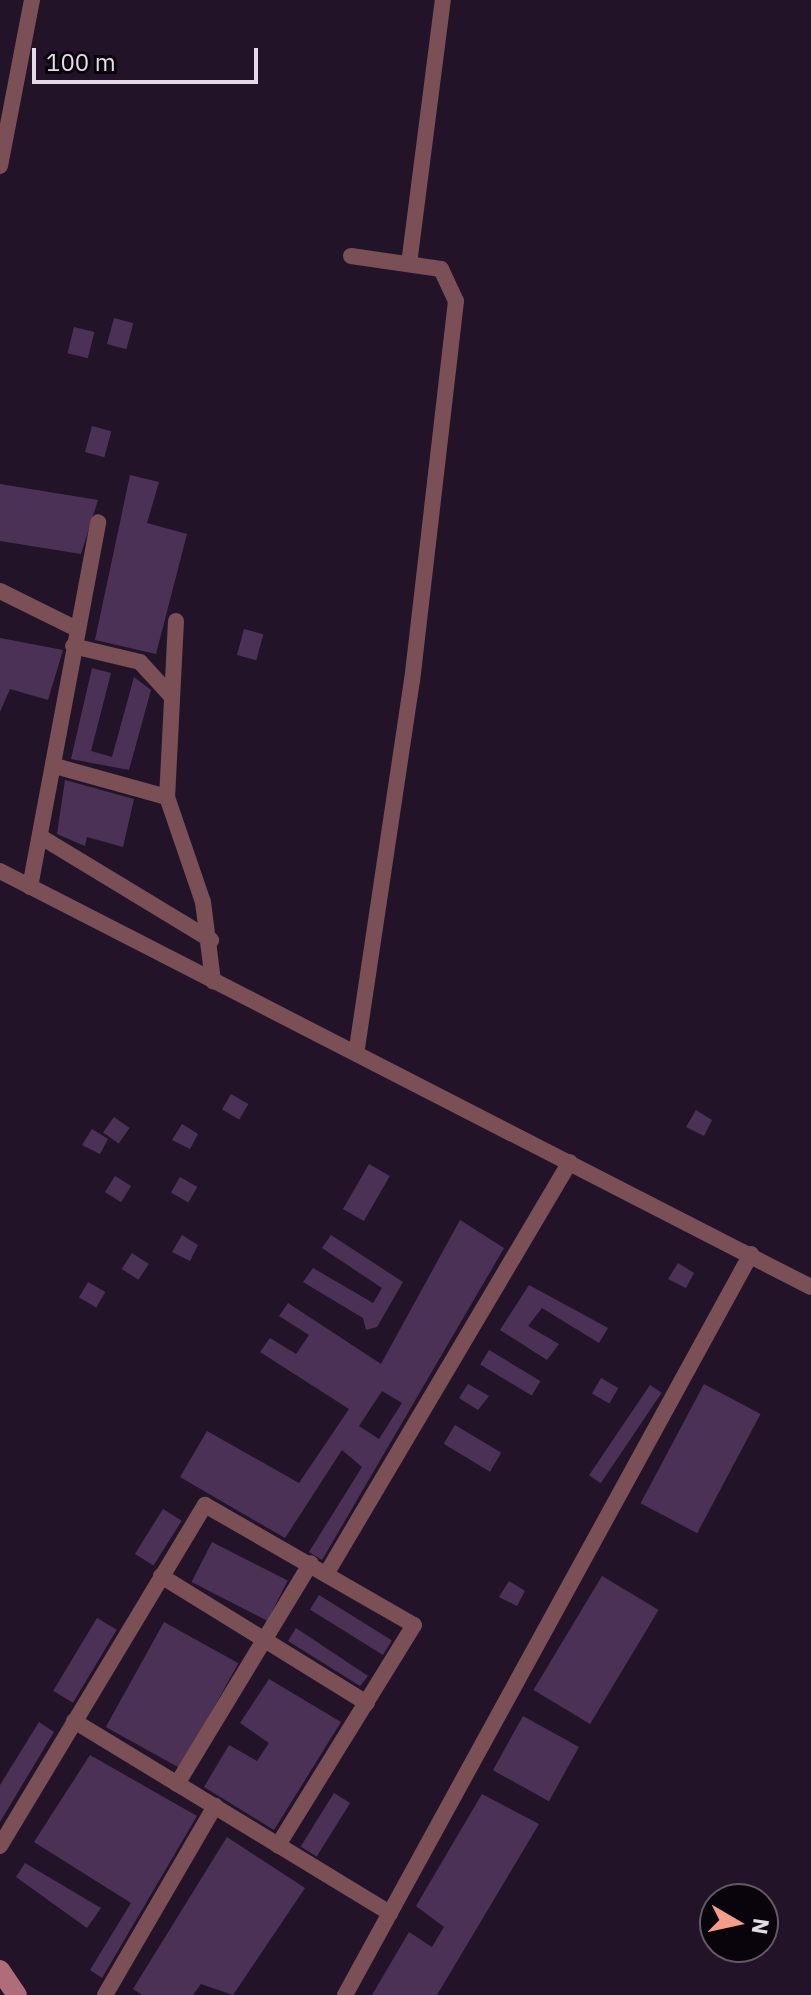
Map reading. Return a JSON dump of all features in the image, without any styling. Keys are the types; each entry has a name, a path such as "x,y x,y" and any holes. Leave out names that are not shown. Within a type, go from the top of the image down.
{"main road":[{"path":"0,1970 17,1995"}],"street":[{"path":"0,166 32,0"},
{"path":"409,264 443,0"},
{"path":"351,256 441,269 456,301 412,680 356,1053"},
{"path":"30,887 55,766 73,646 98,522"},
{"path":"0,591 77,629"},
{"path":"176,621 167,797 211,940 213,981"},
{"path":"73,646 140,662 171,696"},
{"path":"55,766 167,797"},
{"path":"41,837 211,940"},
{"path":"0,871 811,1287"},
{"path":"328,1571 570,1162"},
{"path":"345,1995 751,1254"},
{"path":"0,1846 205,1505 328,1571 414,1625 278,1845"},
{"path":"177,1784 311,1563"},
{"path":"161,1576 367,1703"},
{"path":"74,1721 390,1913"},
{"path":"105,1995 215,1806"}],"building":[{"path":"114,318 133,323 126,349 107,344"},
{"path":"74,327 94,332 88,358 67,353"},
{"path":"92,426 111,431 104,457 85,452"},
{"path":"130,475 159,482 147,523 187,534 156,654 95,640"},
{"path":"0,484 98,500 81,554 0,541"},
{"path":"244,629 263,634 256,660 237,655"},
{"path":"0,638 63,650 48,700 10,689 0,712"},
{"path":"92,668 111,673 91,751 112,757 134,677 151,690 129,770 71,759"},
{"path":"65,780 134,799 123,847 87,837 85,846 57,834"},
{"path":"231,1094 248,1104 239,1120 222,1110"},
{"path":"696,1110 712,1120 704,1136 686,1127"},
{"path":"114,1117 130,1128 119,1143 103,1133"},
{"path":"182,1124 198,1134 190,1149 172,1140"},
{"path":"92,1129 108,1139 100,1154 82,1145"},
{"path":"369,1164 390,1176 364,1221 343,1209"},
{"path":"115,1176 131,1186 121,1202 105,1192"},
{"path":"180,1177 197,1187 188,1203 171,1193"},
{"path":"460,1220 504,1248 322,1560 309,1552 362,1467 342,1450 285,1538 180,1477 207,1431 299,1483 349,1409 260,1352 270,1338 296,1354 309,1335 279,1316 288,1303 381,1364","holes":["382,1391 402,1403 379,1439 359,1426"]},
{"path":"182,1235 198,1245 190,1261 172,1252"},
{"path":"331,1235 403,1282 377,1327 366,1330 363,1318 303,1282 313,1268 373,1303 382,1288 322,1248"},
{"path":"132,1253 149,1264 138,1280 122,1269"},
{"path":"678,1263 694,1273 686,1288 668,1279"},
{"path":"88,1282 105,1292 96,1308 79,1298"},
{"path":"529,1285 608,1328 599,1343 542,1308 528,1326 559,1344 547,1360 500,1330"},
{"path":"489,1350 540,1381 532,1395 480,1365"},
{"path":"601,1378 618,1388 609,1404 592,1394"},
{"path":"468,1384 489,1396 478,1410 459,1398"},
{"path":"704,1384 761,1414 697,1533 641,1503"},
{"path":"650,1385 662,1393 601,1483 589,1475"},
{"path":"455,1425 501,1453 490,1472 444,1444"},
{"path":"163,1509 182,1521 154,1566 135,1554"},
{"path":"212,1542 288,1581 267,1621 192,1582"},
{"path":"602,1576 659,1610 590,1724 533,1690"},
{"path":"509,1581 525,1591 517,1606 499,1597"},
{"path":"319,1595 392,1641 383,1655 310,1609"},
{"path":"97,1618 117,1630 73,1703 53,1691"},
{"path":"164,1622 238,1663 180,1768 106,1727"},
{"path":"296,1628 368,1676 360,1686 288,1641"},
{"path":"269,1679 341,1722 274,1830 204,1787 229,1745 257,1761 269,1743 240,1723"},
{"path":"523,1716 579,1747 549,1801 493,1770"},
{"path":"39,1722 54,1732 0,1822 0,1785"},
{"path":"90,1755 197,1816 102,1978 90,1970 131,1903 34,1842"},
{"path":"334,1793 350,1803 317,1856 301,1846"},
{"path":"482,1794 539,1824 437,1995 372,1995 409,1932 432,1947 444,1927 416,1906"},
{"path":"227,1837 305,1888 233,1995 201,1984 193,1995 142,1995 133,1989"},
{"path":"25,1863 101,1908 87,1928 16,1877"}]}
